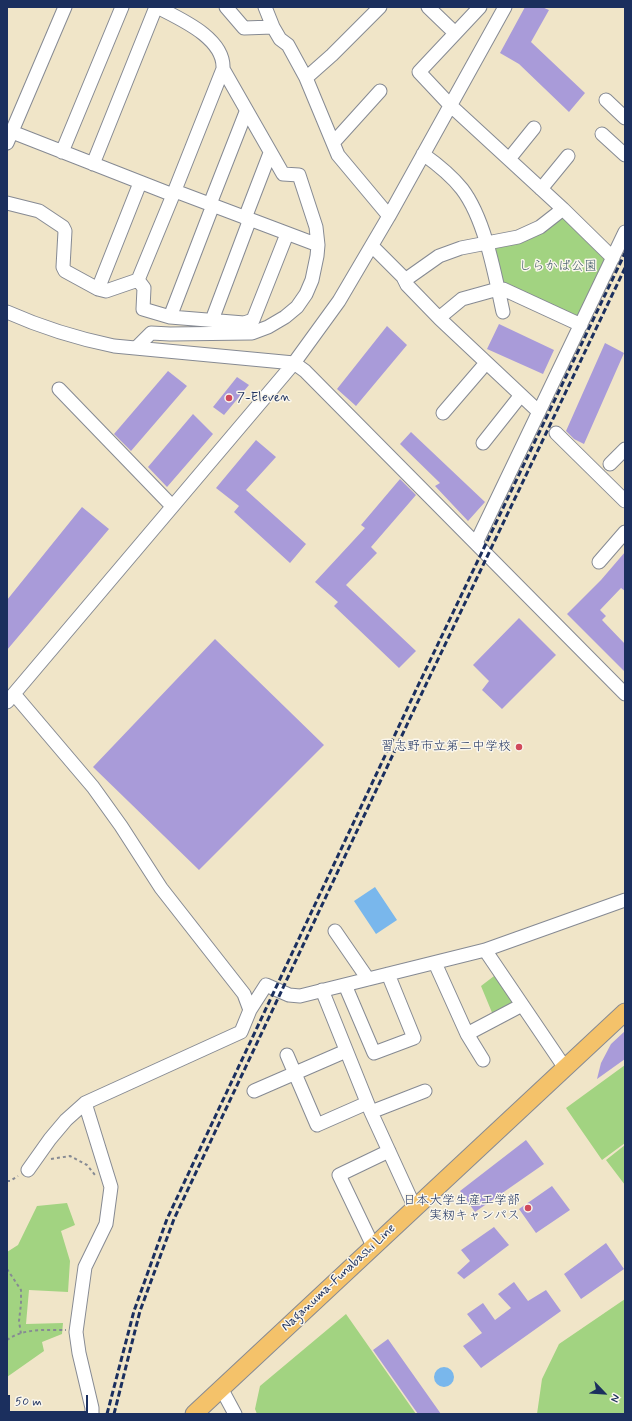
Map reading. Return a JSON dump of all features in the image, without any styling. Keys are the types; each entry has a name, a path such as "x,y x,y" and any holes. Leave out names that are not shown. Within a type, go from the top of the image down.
{"main road":[{"name":"Naganuma-Funabashi Line","path":"194,1414 625,1012"}],"street":[{"path":"65,7 9,135 62,152 140,183 212,205 318,245"},
{"path":"62,152 122,7"},
{"path":"7,203 39,211 63,226 65,231 63,267 65,271 98,289 106,291 138,280 174,193 222,69 223,61 215,45 194,27 156,7 93,164"},
{"path":"226,7 244,28 273,27"},
{"path":"265,7 273,27 280,39 288,45 306,78 338,155 389,216"},
{"path":"306,78 332,55 380,7"},
{"path":"428,7 455,33"},
{"path":"480,7 419,72 450,106 563,209 613,258"},
{"path":"250,1010 244,994 161,888 121,826 93,787 10,698 294,363 339,301 372,246 506,7"},
{"path":"136,348 151,333 252,333 268,327 286,317 297,307 306,294 312,280 318,245 316,227 299,174 283,174 222,69"},
{"path":"333,143 380,91"},
{"path":"606,100 625,118"},
{"path":"170,317 246,112"},
{"path":"508,159 534,128"},
{"path":"602,134 625,155"},
{"path":"212,320 270,153"},
{"path":"423,154 444,170 462,190 473,209 486,243 503,312"},
{"path":"541,189 568,156"},
{"path":"98,289 140,183"},
{"path":"405,280 439,256 461,248 518,237 540,227 563,209"},
{"path":"476,544 625,232"},
{"path":"138,280 144,288 143,309 170,317 244,323 253,320 287,234"},
{"path":"372,246 439,318 539,412"},
{"path":"439,318 462,300 498,289 503,289 580,325"},
{"path":"7,312 54,331 114,346 294,363 305,371 625,694"},
{"path":"443,412 486,363"},
{"path":"59,389 172,506"},
{"path":"483,443 521,395"},
{"path":"556,433 625,501"},
{"path":"610,464 625,449"},
{"path":"599,562 625,532"},
{"path":"28,1170 50,1139 66,1120 85,1103 241,1032 250,1010 266,985 289,995 300,996 485,950 625,900"},
{"path":"335,930 368,979"},
{"path":"485,950 565,1068"},
{"path":"435,963 467,1034 483,1060"},
{"path":"345,985 374,1053 414,1038 388,974"},
{"path":"322,990 369,1108 415,1208"},
{"path":"467,1034 522,1005"},
{"path":"254,1092 346,1051"},
{"path":"287,1055 317,1125 425,1091"},
{"path":"85,1103 111,1187 106,1224 84,1267 76,1332 92,1414"},
{"path":"373,1246 339,1175 389,1151"},
{"path":"221,1388 234,1414"}],"path":[{"path":"47,1161 53,1158 70,1156 87,1165 97,1177"},
{"path":"7,1269 21,1290 19,1321 21,1334"},
{"path":"7,1340 12,1336 28,1332 49,1330 76,1332"}],"green space":[{"name":"しらかば公園","path":"562,211 610,259 577,321 500,287 489,245"},
{"path":"498,973 517,1001 493,1015 481,986"},
{"path":"625,1065 625,1143 602,1160 566,1108"},
{"path":"625,1145 625,1185 606,1160"},
{"path":"67,1203 75,1225 61,1231 70,1261 68,1292 29,1290 26,1324 63,1323 62,1334 42,1342 44,1351 7,1377 7,1252 18,1245 37,1206"},
{"path":"625,1299 625,1414 537,1414 542,1379 559,1344"},
{"path":"346,1314 416,1414 257,1414 255,1409 260,1386"}],"water":[{"path":"375,887 397,920 376,934 354,901"},
{"path":"444,1367 451,1370 454,1377 451,1384 444,1387 437,1384 434,1377 437,1370"}],"building":[{"path":"525,7 542,7 549,10 531,42 585,93 569,112 519,64 500,53"},
{"path":"499,324 554,350 543,374 487,349"},
{"path":"387,326 407,345 356,406 337,389"},
{"path":"605,343 624,353 584,444 574,439 566,431"},
{"path":"168,371 187,386 131,451 114,434"},
{"path":"237,377 249,385 224,415 213,407"},
{"path":"193,414 213,434 167,487 148,467"},
{"path":"411,432 485,502 468,521 435,486 440,483 400,444"},
{"path":"256,440 276,457 246,490 306,544 290,563 234,512 239,506 216,488"},
{"path":"400,479 416,495 371,547 377,553 346,585 416,651 399,668 334,606 338,602 315,582 365,528 361,525"},
{"path":"82,507 109,529 7,650 7,600"},
{"path":"625,552 625,591 621,588 600,610 606,616 602,620 625,644 625,672 567,614 601,580"},
{"path":"519,618 556,655 502,709 482,690 489,681 473,665"},
{"path":"215,639 324,745 199,870 93,767"},
{"path":"625,1031 625,1059 597,1079 601,1063 611,1044"},
{"path":"526,1140 544,1164 475,1212 460,1191"},
{"path":"552,1186 570,1210 536,1233 519,1209"},
{"path":"494,1227 509,1245 464,1279 457,1273 470,1261 461,1250"},
{"path":"606,1243 624,1269 581,1299 564,1274"},
{"path":"514,1282 528,1301 546,1290 561,1311 481,1368 463,1346 482,1333 467,1314 483,1303 495,1320 511,1308 498,1294"},
{"path":"388,1339 441,1414 418,1414 373,1350"}],"railway":[{"path":"107,1414 134,1311 167,1219 415,692 625,253"},
{"path":"114,1414 140,1311 174,1219 421,695 625,268"}],"place":[{"name":"7-Eleven","path":"229,398"},
{"name":"習志野市立第二中学校","path":"519,747"},
{"name":"日本大学生産工学部 実籾キャンパス","path":"528,1208"}]}
